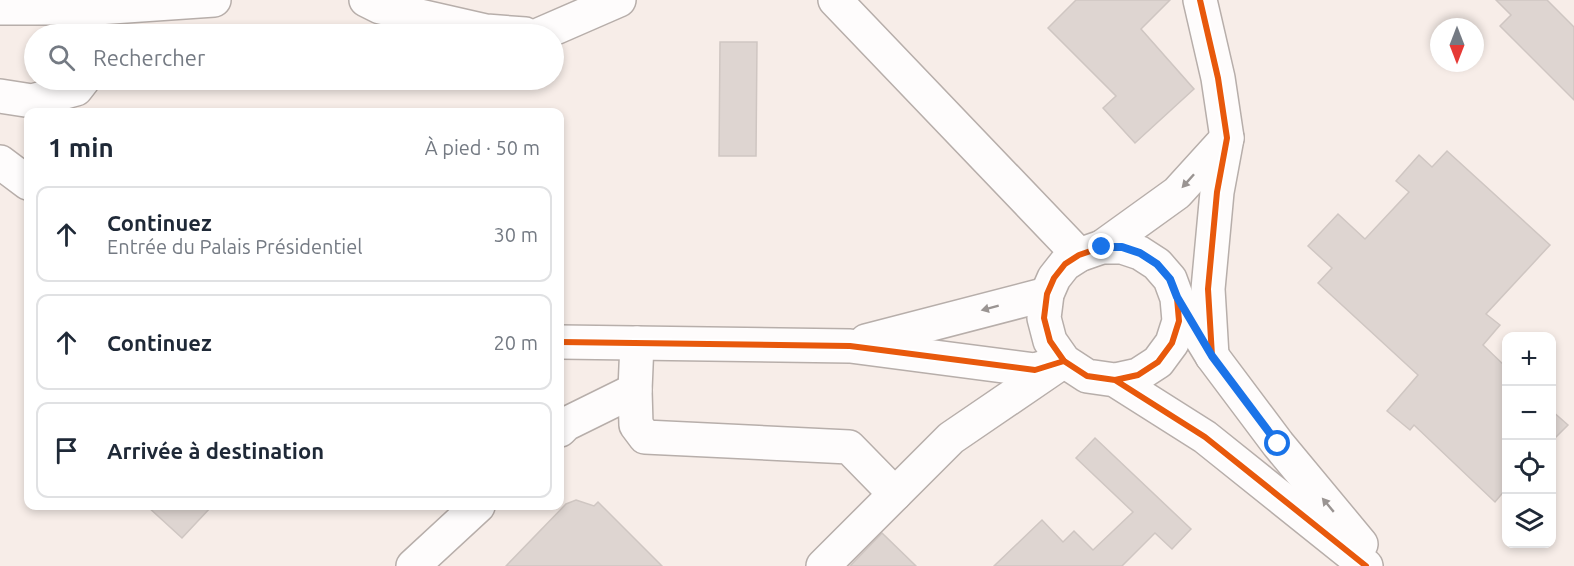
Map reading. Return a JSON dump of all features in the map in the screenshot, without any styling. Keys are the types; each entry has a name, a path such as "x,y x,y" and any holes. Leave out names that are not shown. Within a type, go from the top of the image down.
{"street":[{"path":"0,8 96,21 214,0"},
{"path":"366,0 380,7 455,24"},
{"path":"564,24 619,0"},
{"path":"835,0 1090,251"},
{"path":"1200,0 1218,78 1227,138 1217,192 1208,289 1212,356"},
{"path":"0,96 32,101 72,90"},
{"path":"91,108 92,90"},
{"path":"1177,297 1179,321 1172,343 1158,362 1138,375 1114,380 1087,376 1064,361 1050,341 1044,318 1047,294 1054,278 1065,264 1090,251 1177,193 1227,138"},
{"path":"0,162 24,180"},
{"path":"1090,251 1122,247 1140,253 1157,264 1170,279 1177,297 1212,356 1278,444 1379,566"},
{"path":"850,346 1047,294"},
{"path":"564,342 850,346 1035,370 1064,361"},
{"path":"637,343 634,390 636,425 645,437 849,447 895,494"},
{"path":"823,566 951,438 1064,361"},
{"path":"1114,380 1206,437 1366,566"},
{"path":"564,426 634,390"},
{"path":"413,566 474,510"}],"building":[{"path":"1076,0 1170,0 1141,29 1194,89 1135,143 1103,108 1116,96 1048,28"},
{"path":"1496,0 1547,0 1574,27 1574,100 1500,26 1511,15"},
{"path":"720,42 757,42 756,156 719,156"},
{"path":"1447,151 1550,245 1486,314 1500,325 1483,345 1502,363 1502,494 1495,502 1414,425 1410,430 1387,411 1418,375 1318,283 1332,268 1308,246 1338,214 1365,239 1409,192 1396,181 1419,155 1432,167"},
{"path":"1556,414 1568,425 1556,437"},
{"path":"1095,438 1191,529 1172,549 1155,533 1122,566 994,566 1042,520 1063,542 1074,531 1093,550 1133,512 1076,458"},
{"path":"576,500 594,506 598,502 662,566 506,566 560,510 564,510 566,504"},
{"path":"151,510 208,510 182,538"},
{"path":"882,533 916,566 850,566"}],"cycle path":[{"path":"1200,0 1218,78 1227,138 1217,192 1208,289 1212,356"},
{"path":"1115,380 1138,375 1158,362 1172,343 1179,321 1177,298 1170,279 1157,264 1140,253 1122,247 1102,247 1079,255 1065,264 1054,278 1047,294 1044,318 1050,341 1064,361 1087,376 1115,380 1205,437 1366,566"},
{"path":"564,342 850,346 1035,370 1064,361"}],"route":[{"path":"1102,247 1122,247 1140,253 1157,264 1170,279 1177,297 1212,356 1278,444"}]}
